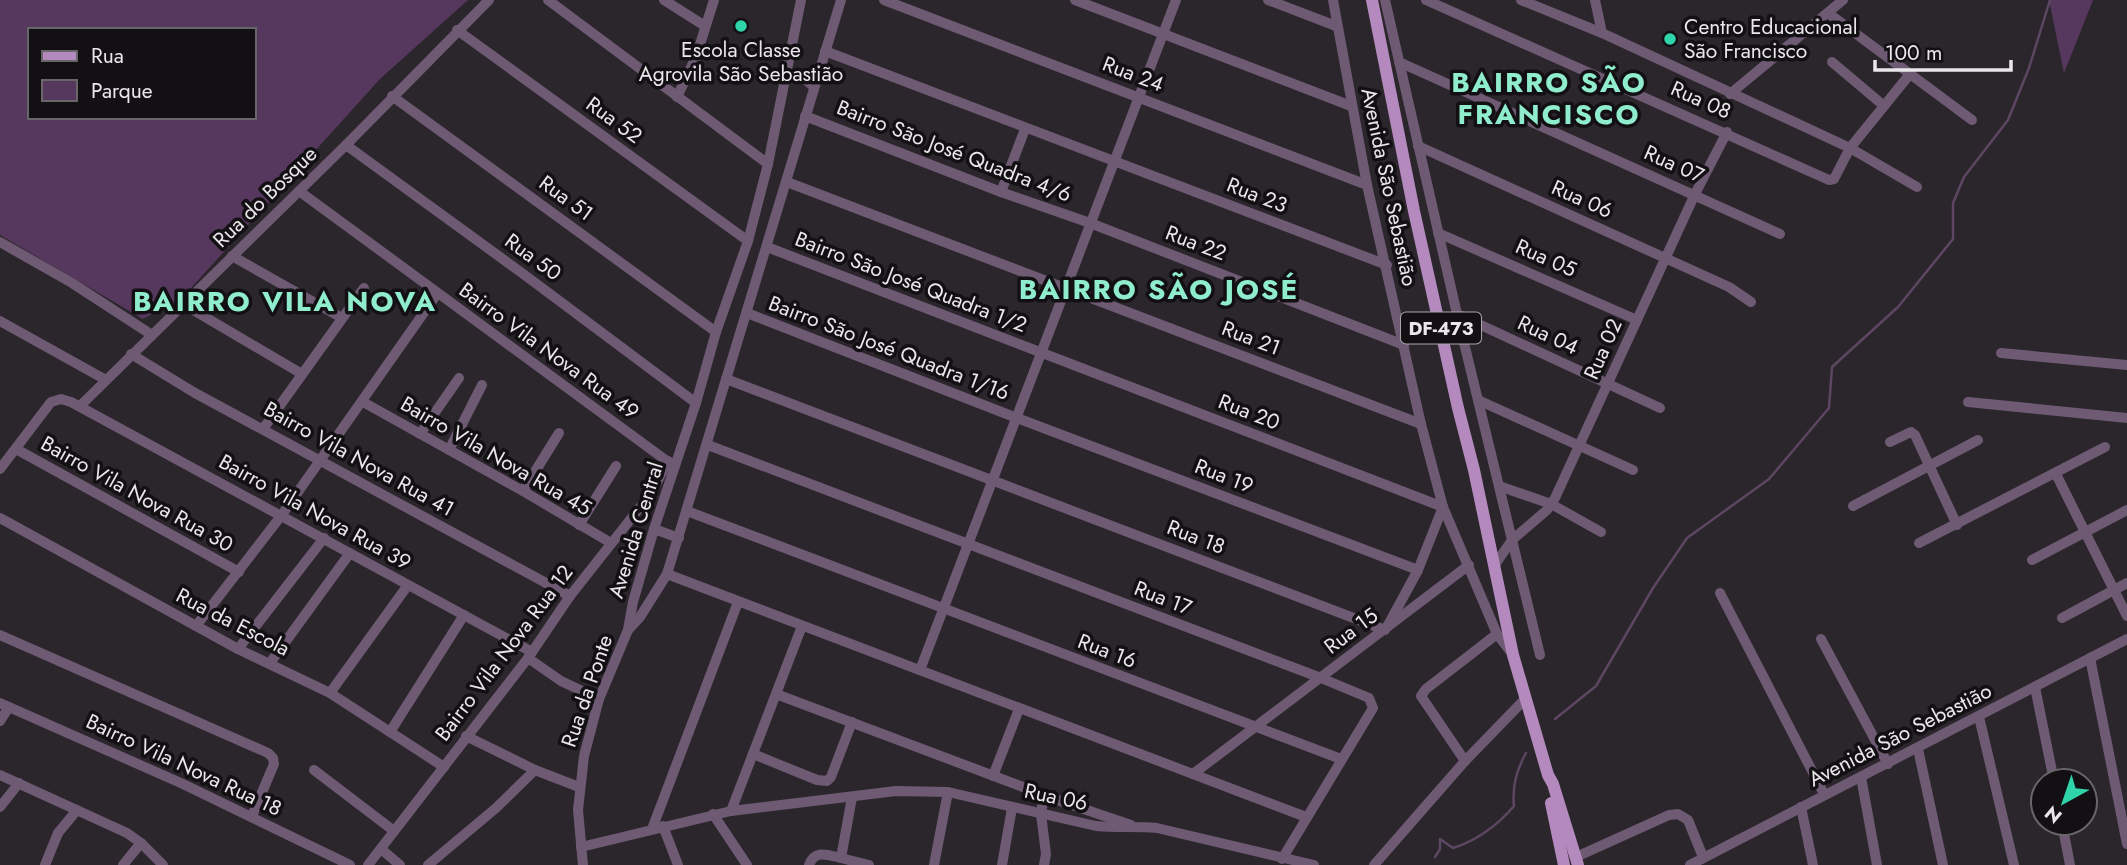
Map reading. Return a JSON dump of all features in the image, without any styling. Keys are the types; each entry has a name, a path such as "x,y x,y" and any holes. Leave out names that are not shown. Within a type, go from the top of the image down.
{"main road":[{"name":"Avenida São Sebastião","path":"1372,0 1414,211 1513,655 1548,775 1577,861"},
{"name":"Avenida São Sebastião","path":"1548,775 1547,783 1564,865"}],"street":[{"name":"Rua do Bosque","path":"80,406 346,145 489,0"},
{"path":"548,0 768,164"},
{"path":"664,0 705,26"},
{"path":"677,97 696,57 714,0"},
{"name":"Avenida Central","path":"628,630 667,574 841,0"},
{"name":"Rua 24","path":"884,0 1367,185"},
{"path":"1075,0 1351,106"},
{"path":"920,670 1176,0"},
{"path":"1268,0 1336,26"},
{"name":"Avenida São Sebastião","path":"1333,0 1367,185 1421,424 1443,507 1497,634 1513,655"},
{"path":"1384,0 1540,654"},
{"name":"Rua 08","path":"1426,0 1727,132 1829,180 1834,179 1850,148"},
{"path":"1523,0 1602,33 1850,148 1917,187"},
{"path":"1595,0 1602,33"},
{"path":"1730,93 1843,0"},
{"name":"Avenida Central","path":"628,630 631,610 672,464 696,403 716,331 748,241 768,164 800,2"},
{"path":"1828,13 1972,120"},
{"name":"Rua 52","path":"457,30 748,241"},
{"name":"Rua 23","path":"825,51 1387,265"},
{"path":"787,62 802,72 819,72"},
{"name":"Rua 07","path":"1399,62 1780,234"},
{"path":"1832,62 1883,105"},
{"path":"1850,148 1910,74"},
{"path":"784,79 803,77 814,87"},
{"name":"Rua 51","path":"392,96 716,331"},
{"name":"Bairro São José Quadra 4/6","path":"805,116 1001,192 1090,223"},
{"path":"1001,192 1025,129"},
{"name":"Rua 02","path":"1494,566 1512,540 1551,504 1695,194 1727,132"},
{"name":"Rua 50","path":"346,145 696,403"},
{"name":"Rua 06","path":"1418,146 1730,287 1751,302"},
{"name":"Rua 21","path":"787,182 1421,424"},
{"name":"Bairro Vila Nova Rua 49","path":"299,191 672,464"},
{"name":"Rua 22","path":"1090,223 1404,345"},
{"name":"Rua 05","path":"1438,233 1637,320"},
{"path":"0,242 72,283 152,335"},
{"name":"Bairro São José Quadra 1/2","path":"767,247 1042,353"},
{"path":"232,256 342,318"},
{"path":"263,429 364,288"},
{"path":"196,626 281,516 437,294"},
{"path":"183,304 302,374"},
{"name":"Bairro São José Quadra 1/16","path":"747,313 1017,418"},
{"name":"Rua 04","path":"1457,313 1660,408"},
{"path":"0,321 106,380"},
{"name":"Rua 20","path":"1042,353 1443,507"},
{"path":"2001,353 2127,365"},
{"name":"Bairro Vila Nova Rua 41","path":"131,354 195,393 570,596"},
{"path":"420,434 459,378"},
{"name":"Rua 18","path":"726,379 1385,630"},
{"path":"449,450 482,385"},
{"path":"0,469 51,402 61,399 80,406"},
{"path":"1478,400 1633,470"},
{"name":"Bairro Vila Nova Rua 45","path":"363,402 611,543"},
{"path":"1968,402 2127,418"},
{"name":"Bairro Vila Nova Rua 39","path":"80,406 464,615 530,655 561,681 600,699"},
{"name":"Rua 19","path":"1017,418 1418,570"},
{"path":"1890,442 1911,432 1956,525"},
{"path":"523,491 559,433"},
{"path":"1853,506 1978,440"},
{"name":"Rua 17","path":"708,445 1369,698 1373,705 1341,759"},
{"path":"1919,543 2105,447"},
{"name":"Bairro Vila Nova Rua 30","path":"16,449 239,572"},
{"name":"Bairro Vila Nova Rua 12","path":"368,865 530,655 570,596 672,464"},
{"path":"579,526 616,466"},
{"path":"2056,474 2127,616"},
{"path":"1499,486 1551,504 1601,532"},
{"path":"1385,630 1418,570 1443,507"},
{"path":"2032,560 2127,510"},
{"name":"Rua 16","path":"687,511 1341,759"},
{"name":"Rua da Escola","path":"0,518 238,649 330,693 444,767"},
{"path":"654,530 679,538"},
{"path":"238,649 324,538"},
{"path":"270,663 351,553"},
{"name":"Rua 15","path":"1194,774 1469,565"},
{"path":"667,574 1306,817"},
{"path":"2062,618 2127,583"},
{"path":"330,693 408,585"},
{"path":"1720,593 1824,794"},
{"path":"652,829 738,602"},
{"path":"390,732 464,615"},
{"path":"731,811 802,626"},
{"name":"Rua da Ponte","path":"583,865 579,788 584,756 600,699 628,630"},
{"path":"1465,761 1421,696 1426,689 1497,634"},
{"path":"0,635 261,749 273,758 273,768 252,816"},
{"path":"1821,639 1888,764"},
{"name":"Avenida São Sebastião","path":"1690,865 2127,639"},
{"path":"2090,658 2127,844"},
{"path":"2035,687 2051,767"},
{"path":"776,694 1135,826"},
{"path":"1374,865 1465,761 1525,698"},
{"path":"0,721 4,705"},
{"name":"Bairro Vila Nova Rua 18","path":"4,705 252,816 350,865"},
{"path":"993,776 1019,709"},
{"path":"1979,717 2014,865"},
{"path":"753,754 817,780 827,781 831,777 852,722"},
{"path":"466,736 579,788"},
{"path":"1918,749 1943,865"},
{"path":"1282,859 1341,759"},
{"path":"428,865 496,808 535,770"},
{"path":"314,771 394,831"},
{"path":"0,775 127,833 163,865"},
{"path":"1861,777 1877,865"},
{"path":"0,807 19,783"},
{"name":"Rua 06","path":"581,847 731,811 906,791 948,792 1116,828 1157,828 1314,865"},
{"path":"934,865 948,792"},
{"path":"1044,794 1041,814 1046,855 1044,865"},
{"path":"841,858 852,797"},
{"path":"1002,865 1012,807"},
{"path":"1801,807 1813,865"},
{"path":"45,865 58,833 77,810"},
{"path":"713,814 747,865"},
{"path":"1577,861 1669,815 1678,814 1688,820 1703,857"},
{"path":"663,826 678,865"},
{"path":"2065,837 2070,865"},
{"path":"123,865 141,843"},
{"path":"381,849 400,865"},
{"path":"809,865 818,854 866,865"}],"green space":[{"path":"0,0 468,0 380,79 182,298 143,319 0,235"},
{"path":"2049,0 2093,0 2064,73"}],"waterway":[{"path":"1555,719 1596,686 1653,588 1687,538 1769,479 1829,408 1832,367 1898,307 1953,239 1953,203 1964,177 2008,120 2029,68 2050,0"},
{"path":"1435,857 1440,849 1440,839 1453,848 1462,845 1486,832 1514,806 1516,779 1526,753"}],"place":[{"name":"Escola Classe Agrovila São Sebastião","path":"741,26"},
{"name":"Centro Educacional São Francisco","path":"1670,39"}],"district":[{"name":"BAIRRO SÃO FRANCISCO","path":"1549,98"},
{"name":"BAIRRO SÃO JOSÉ","path":"1159,289"},
{"name":"BAIRRO VILA NOVA","path":"285,301"}]}
